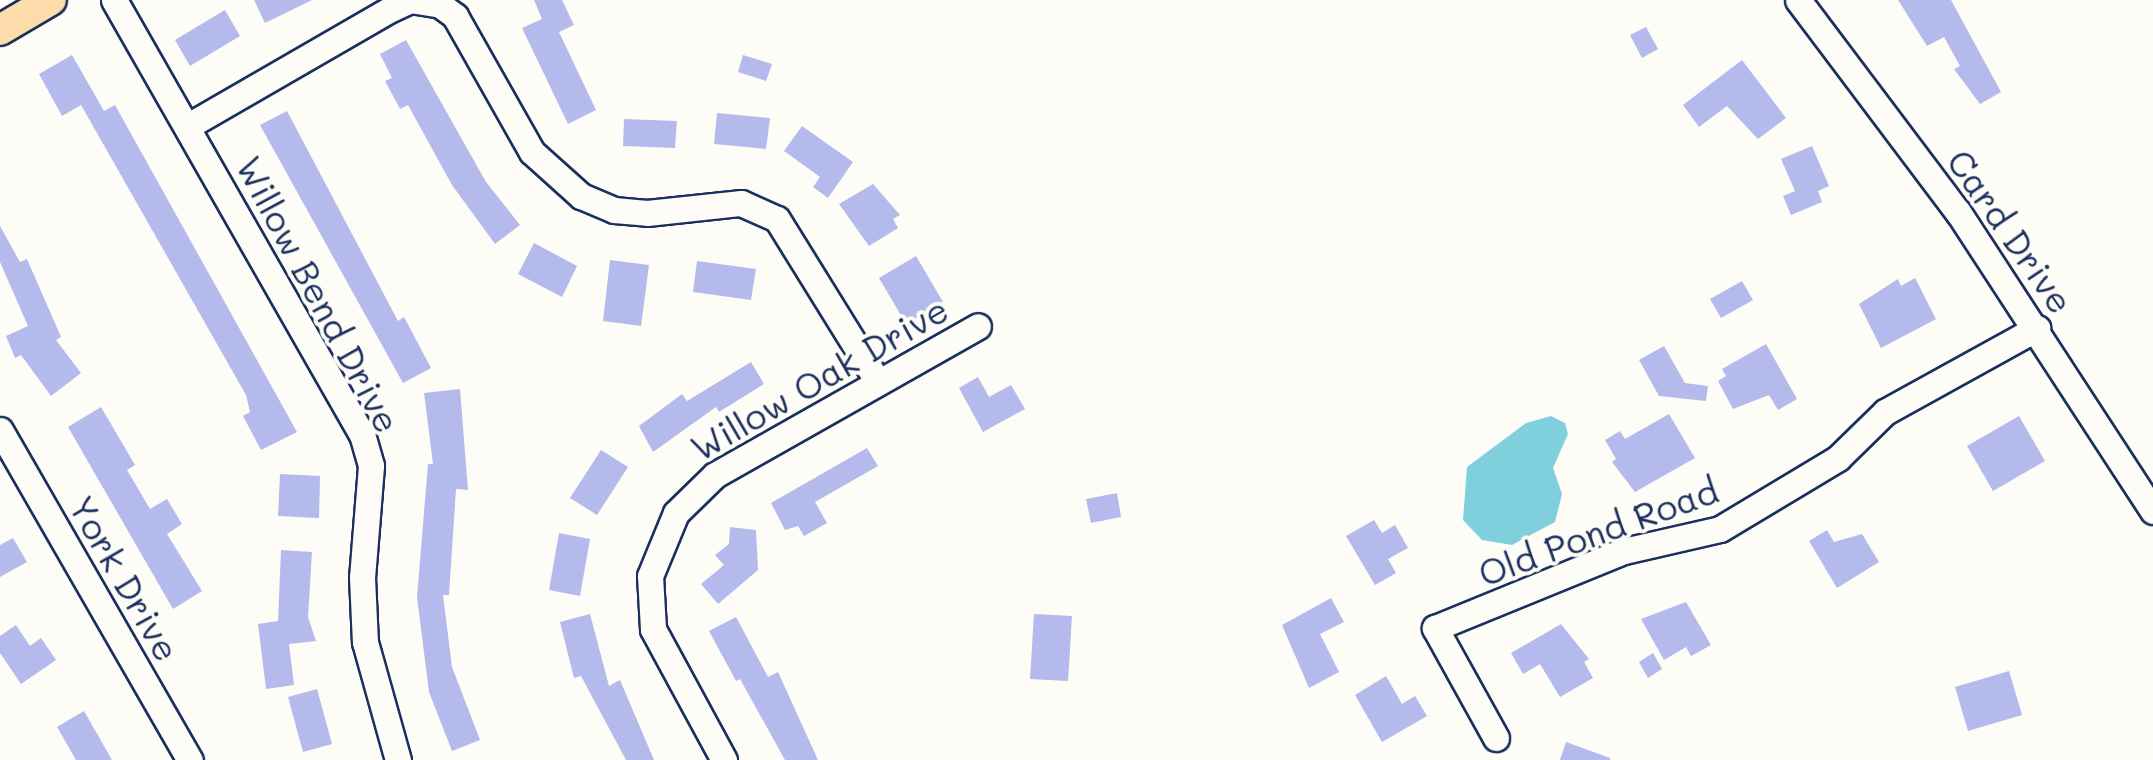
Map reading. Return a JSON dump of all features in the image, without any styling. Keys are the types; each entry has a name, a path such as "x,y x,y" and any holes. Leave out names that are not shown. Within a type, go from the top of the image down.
{"main road":[{"path":"0,30 51,0"}],"street":[{"name":"Willow Bend Drive","path":"114,0 362,434 371,466 362,577 365,642 398,760"},
{"name":"Card Drive","path":"1800,0 2037,328 2153,511"},
{"path":"188,126 400,5 440,5 455,16 532,152 580,196 614,210 647,213 741,203 777,219 878,382"},
{"name":"Willow Oak Drive","path":"724,760 653,629 650,576 658,545 676,513 716,475 978,326"},
{"name":"Old Pond Road","path":"1496,738 1434,628 1624,551 1720,529 1838,458 1885,412 2037,328"},
{"name":"York Drive","path":"0,430 190,760"}],"water":[{"path":"1551,416 1565,423 1568,434 1553,468 1562,494 1555,522 1512,545 1482,540 1463,520 1467,467 1526,423"}],"building":[{"path":"254,0 312,0 265,23"},
{"path":"534,0 562,0 574,25 559,32 596,110 568,124 522,28 542,19"},
{"path":"1898,0 1951,0 2001,92 1980,104 1954,69 1960,66 1944,37 1927,46"},
{"path":"225,10 240,36 190,66 175,40"},
{"path":"1646,27 1658,49 1642,58 1630,35"},
{"path":"406,40 486,182 520,225 495,244 452,185 408,105 400,109 385,81 392,78 380,54"},
{"path":"72,55 104,111 115,105 297,432 261,450 243,416 250,412 246,395 81,105 62,116 39,74"},
{"path":"743,55 772,64 766,81 738,72"},
{"path":"1742,60 1786,118 1758,139 1727,106 1699,127 1683,105"},
{"path":"287,111 398,321 404,317 431,368 403,383 260,125"},
{"path":"717,113 770,118 766,149 714,144"},
{"path":"624,119 677,121 675,148 623,146"},
{"path":"802,126 853,162 828,198 813,187 820,177 784,151"},
{"path":"1812,146 1829,186 1818,191 1822,202 1791,215 1783,196 1795,191 1781,159"},
{"path":"873,184 900,215 893,219 898,228 869,246 839,204"},
{"path":"0,226 20,262 27,259 61,337 56,340 81,373 51,396 21,355 15,358 6,336 28,326 0,262"},
{"path":"534,243 577,266 562,297 518,274"},
{"path":"916,256 943,302 906,324 879,278"},
{"path":"610,260 649,265 641,326 603,321"},
{"path":"697,261 756,269 751,300 693,292"},
{"path":"1915,278 1936,319 1881,348 1859,304 1898,279 1901,286"},
{"path":"1742,281 1753,300 1721,318 1710,299"},
{"path":"1766,344 1797,399 1778,410 1769,395 1733,409 1718,381 1726,376 1722,369"},
{"path":"1664,346 1685,383 1708,386 1706,401 1659,396 1639,360"},
{"path":"751,362 764,384 719,412 716,407 653,452 639,426 682,394 687,401"},
{"path":"978,377 989,397 1011,385 1025,409 983,432 959,388"},
{"path":"460,389 468,490 456,489 449,595 443,595 452,667 480,740 452,751 429,692 417,597 428,464 433,464 424,393"},
{"path":"101,407 135,465 127,470 150,509 167,499 182,524 167,534 202,591 173,609 68,427"},
{"path":"1669,414 1695,458 1635,492 1612,462 1616,459 1605,440 1620,431 1625,439"},
{"path":"2019,416 2045,461 1993,491 1967,446"},
{"path":"867,448 878,466 815,502 827,523 804,536 798,526 785,530 771,503"},
{"path":"601,450 628,467 597,515 570,498"},
{"path":"280,474 320,476 319,518 278,516"},
{"path":"1117,493 1121,517 1091,523 1086,499"},
{"path":"1374,520 1382,533 1395,525 1408,548 1388,559 1396,573 1375,585 1346,536"},
{"path":"730,527 756,530 758,570 718,604 701,584 724,565 715,555 729,544"},
{"path":"1827,530 1834,542 1862,534 1879,562 1837,588 1809,541"},
{"path":"559,533 590,539 580,596 549,590"},
{"path":"13,538 27,562 0,577 0,545"},
{"path":"281,550 312,552 308,617 316,641 289,644 294,685 266,689 258,624 278,621"},
{"path":"1331,598 1344,622 1320,634 1339,672 1309,688 1282,625"},
{"path":"1686,602 1711,645 1691,656 1686,647 1664,660 1641,619"},
{"path":"590,614 609,686 620,680 654,760 626,760 581,676 574,678 560,622"},
{"path":"1034,614 1072,616 1068,681 1030,679"},
{"path":"736,617 768,677 778,672 818,760 785,760 740,679 736,681 709,631"},
{"path":"1561,624 1589,659 1584,662 1593,678 1560,697 1540,664 1523,674 1511,653"},
{"path":"16,625 30,646 41,638 56,660 21,684 0,653 0,636"},
{"path":"1653,653 1662,669 1648,678 1639,662"},
{"path":"2009,671 2022,715 1968,731 1955,687"},
{"path":"1386,676 1402,704 1415,696 1427,716 1382,742 1355,695"},
{"path":"317,689 332,744 303,752 288,697"},
{"path":"84,711 112,760 76,760 57,727"},
{"path":"1566,742 1610,758 1610,760 1560,760"}]}
